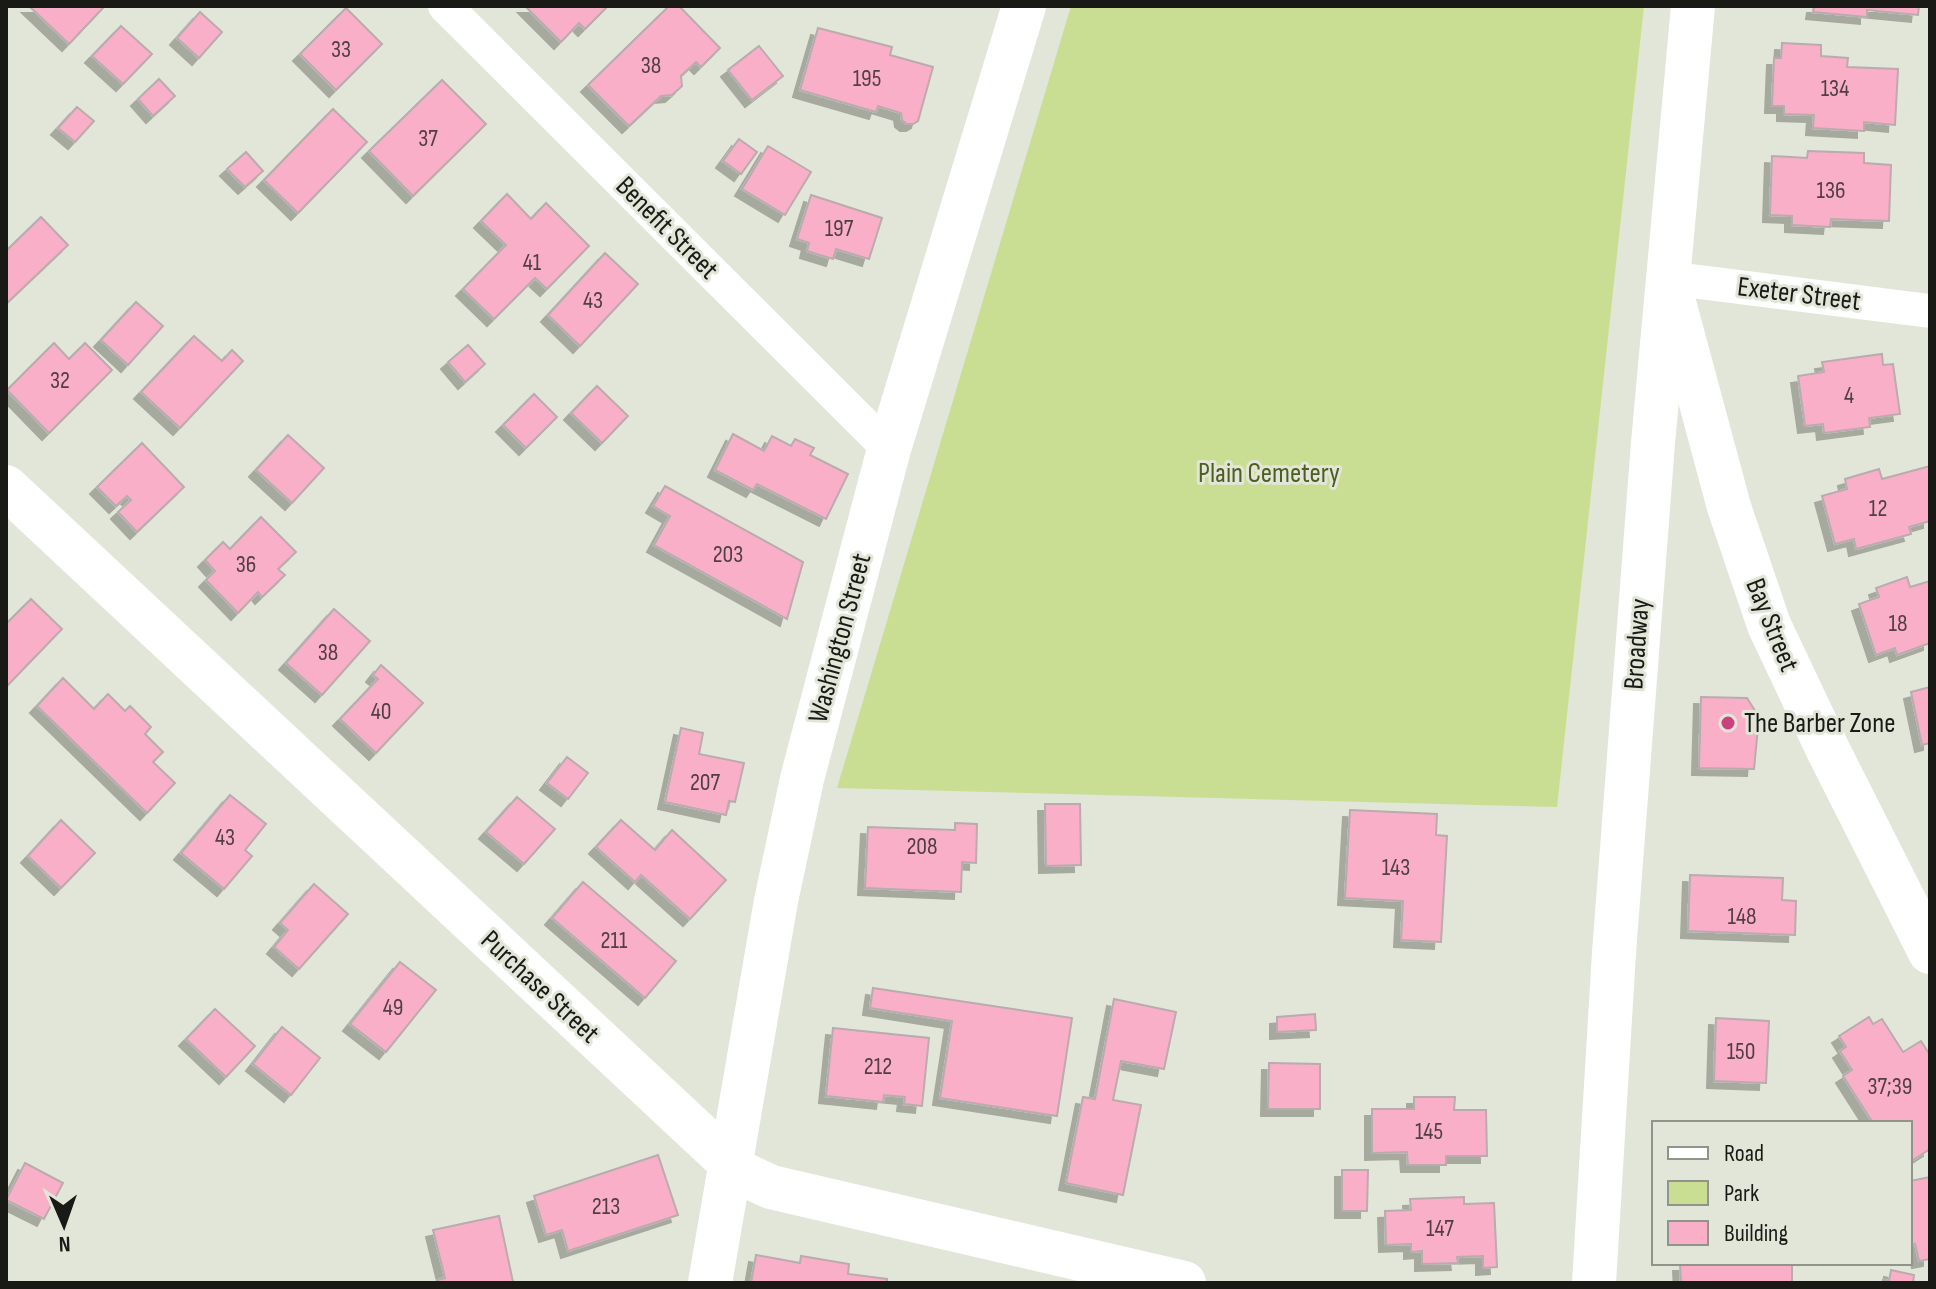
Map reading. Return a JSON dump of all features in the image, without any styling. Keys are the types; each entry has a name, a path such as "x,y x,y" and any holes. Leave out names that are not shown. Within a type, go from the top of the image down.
{"street":[{"name":"Benefit Street","path":"445,6 889,449"},
{"name":"Washington Street","path":"710,1283 788,841 889,449 1024,6"},
{"name":"Broadway","path":"1594,1283 1619,877 1667,278 1693,6"},
{"name":"Exeter Street","path":"1667,278 1930,311"},
{"name":"Bay Street","path":"1667,278 1729,507 1761,604 1829,752 1930,952"},
{"name":"Purchase Street","path":"6,487 730,1164 751,1179 771,1187 1184,1283"}],"green space":[{"name":"Plain Cemetery","path":"1071,6 1644,6 1557,807 837,788"}],"building":[{"path":"29,6 101,6 103,8 69,44"},
{"path":"525,6 608,6 585,29 579,23 561,42"},
{"path":"669,6 679,6 720,48 701,67 696,62 681,76 682,86 672,95 661,96 629,126 588,85"},
{"path":"1814,6 1919,6 1918,15 1867,10 1867,17 1813,12"},
{"path":"346,8 382,44 336,90 300,54"},
{"path":"200,12 222,32 199,58 177,38"},
{"path":"121,26 152,54 123,84 92,56"},
{"path":"818,28 892,47 890,55 933,67 918,121 907,124 902,120 901,113 878,106 876,112 800,90"},
{"path":"1782,43 1821,45 1821,56 1848,58 1847,67 1898,69 1895,125 1864,122 1864,131 1813,128 1814,115 1784,114 1784,106 1772,106 1774,58 1781,58"},
{"path":"759,46 783,76 752,100 728,70"},
{"path":"159,79 175,96 153,116 138,99"},
{"path":"442,80 486,124 413,196 369,151"},
{"path":"77,107 94,121 75,142 58,128"},
{"path":"333,109 367,142 298,213 264,180"},
{"path":"739,139 757,152 741,174 723,161"},
{"path":"768,146 811,172 785,215 742,189"},
{"path":"1808,151 1864,153 1864,163 1891,165 1889,221 1831,219 1830,227 1792,225 1792,216 1770,215 1772,156 1807,158"},
{"path":"246,152 263,171 245,187 227,169"},
{"path":"507,194 531,219 546,203 589,246 547,289 535,278 494,319 463,289 506,245 481,221"},
{"path":"811,195 882,218 869,259 836,249 833,259 807,251 809,243 797,239"},
{"path":"41,217 68,245 6,304 6,251"},
{"path":"605,253 638,284 580,346 548,315"},
{"path":"136,302 163,326 128,365 101,340"},
{"path":"194,336 222,361 232,350 243,361 180,428 141,392"},
{"path":"54,343 69,359 85,343 112,370 49,433 7,390"},
{"path":"468,345 485,364 465,382 448,362"},
{"path":"1882,354 1883,365 1893,364 1900,414 1869,418 1870,427 1824,433 1823,424 1805,426 1798,376 1824,372 1822,362"},
{"path":"597,386 628,416 602,443 571,413"},
{"path":"534,394 557,417 526,448 503,425"},
{"path":"733,434 764,451 772,436 791,446 795,439 814,448 810,455 848,474 826,519 757,484 753,490 715,470"},
{"path":"288,435 324,468 292,503 256,470"},
{"path":"142,443 184,487 137,532 118,512 131,500 127,496 116,506 97,487"},
{"path":"1930,466 1930,521 1909,527 1911,534 1856,549 1854,539 1835,544 1822,496 1847,489 1845,479 1879,469 1882,479"},
{"path":"665,486 803,562 787,619 654,545 670,516 653,506"},
{"path":"261,517 296,552 278,569 285,575 262,597 258,592 238,613 206,580 215,571 205,560 223,542 230,549"},
{"path":"1907,577 1910,587 1930,581 1930,643 1897,655 1895,648 1876,655 1859,604 1879,597 1876,588"},
{"path":"31,599 62,629 6,687 6,624"},
{"path":"334,609 370,641 322,695 286,663"},
{"path":"381,665 423,703 376,753 340,719 378,679 373,675"},
{"path":"63,678 94,709 108,694 125,711 130,706 151,727 145,734 163,752 153,762 175,783 147,813 37,706"},
{"path":"1930,687 1930,743 1922,745 1911,692"},
{"path":"1701,697 1747,698 1759,717 1754,769 1699,768"},
{"path":"681,728 703,733 699,754 744,763 735,802 729,801 726,815 665,802"},
{"path":"567,757 588,773 568,799 547,783"},
{"path":"230,795 266,824 245,850 252,856 224,889 181,853"},
{"path":"517,797 555,829 524,864 486,832"},
{"path":"1045,804 1080,804 1081,865 1046,866"},
{"path":"1350,810 1437,814 1436,835 1447,836 1441,942 1401,940 1403,901 1345,898"},
{"path":"61,820 95,853 61,888 28,856"},
{"path":"621,820 655,850 672,830 726,880 690,919 641,875 635,882 596,847"},
{"path":"955,823 977,824 976,863 962,862 961,892 865,888 868,827 955,830"},
{"path":"1690,875 1783,878 1782,900 1796,901 1795,935 1688,931"},
{"path":"583,882 676,961 645,998 552,918"},
{"path":"314,884 348,914 299,969 274,947 288,930 280,923"},
{"path":"400,962 436,990 386,1052 350,1024"},
{"path":"873,988 1072,1018 1057,1116 940,1098 952,1021 870,1008"},
{"path":"1114,999 1176,1012 1164,1069 1121,1061 1113,1100 1141,1105 1123,1195 1066,1183 1083,1097 1095,1099"},
{"path":"215,1009 255,1046 226,1077 186,1039"},
{"path":"1315,1014 1316,1030 1277,1032 1277,1017"},
{"path":"1869,1017 1873,1024 1882,1019 1903,1052 1921,1041 1930,1055 1930,1149 1912,1161 1912,1121 1872,1121 1843,1076 1852,1070 1840,1051 1846,1047 1839,1036"},
{"path":"1716,1018 1769,1021 1766,1083 1714,1081"},
{"path":"282,1027 320,1058 291,1095 253,1064"},
{"path":"833,1028 929,1038 922,1106 904,1104 905,1097 884,1095 883,1102 826,1096"},
{"path":"1269,1063 1320,1064 1320,1109 1268,1109"},
{"path":"1414,1097 1455,1097 1454,1110 1486,1110 1487,1156 1446,1156 1446,1165 1408,1165 1407,1152 1372,1153 1372,1109 1414,1109"},
{"path":"658,1155 678,1215 568,1251 562,1230 546,1235 534,1196"},
{"path":"25,1163 63,1183 44,1219 6,1200"},
{"path":"1342,1170 1368,1170 1367,1211 1342,1211"},
{"path":"1930,1177 1930,1259 1919,1261 1915,1244 1912,1245 1912,1181"},
{"path":"1464,1197 1464,1204 1494,1203 1497,1267 1483,1268 1483,1256 1457,1257 1458,1263 1422,1264 1422,1251 1411,1252 1411,1244 1386,1245 1385,1211 1411,1210 1410,1199"},
{"path":"499,1216 513,1282 439,1283 438,1280 445,1278 433,1230"},
{"path":"756,1255 800,1263 801,1256 849,1264 848,1274 887,1279 887,1283 751,1283"},
{"path":"1680,1265 1792,1265 1792,1283 1681,1283"},
{"path":"1891,1270 1914,1275 1913,1283 1882,1283 1883,1280 1889,1281"}],"place":[{"name":"The Barber Zone","path":"1728,723"}]}
